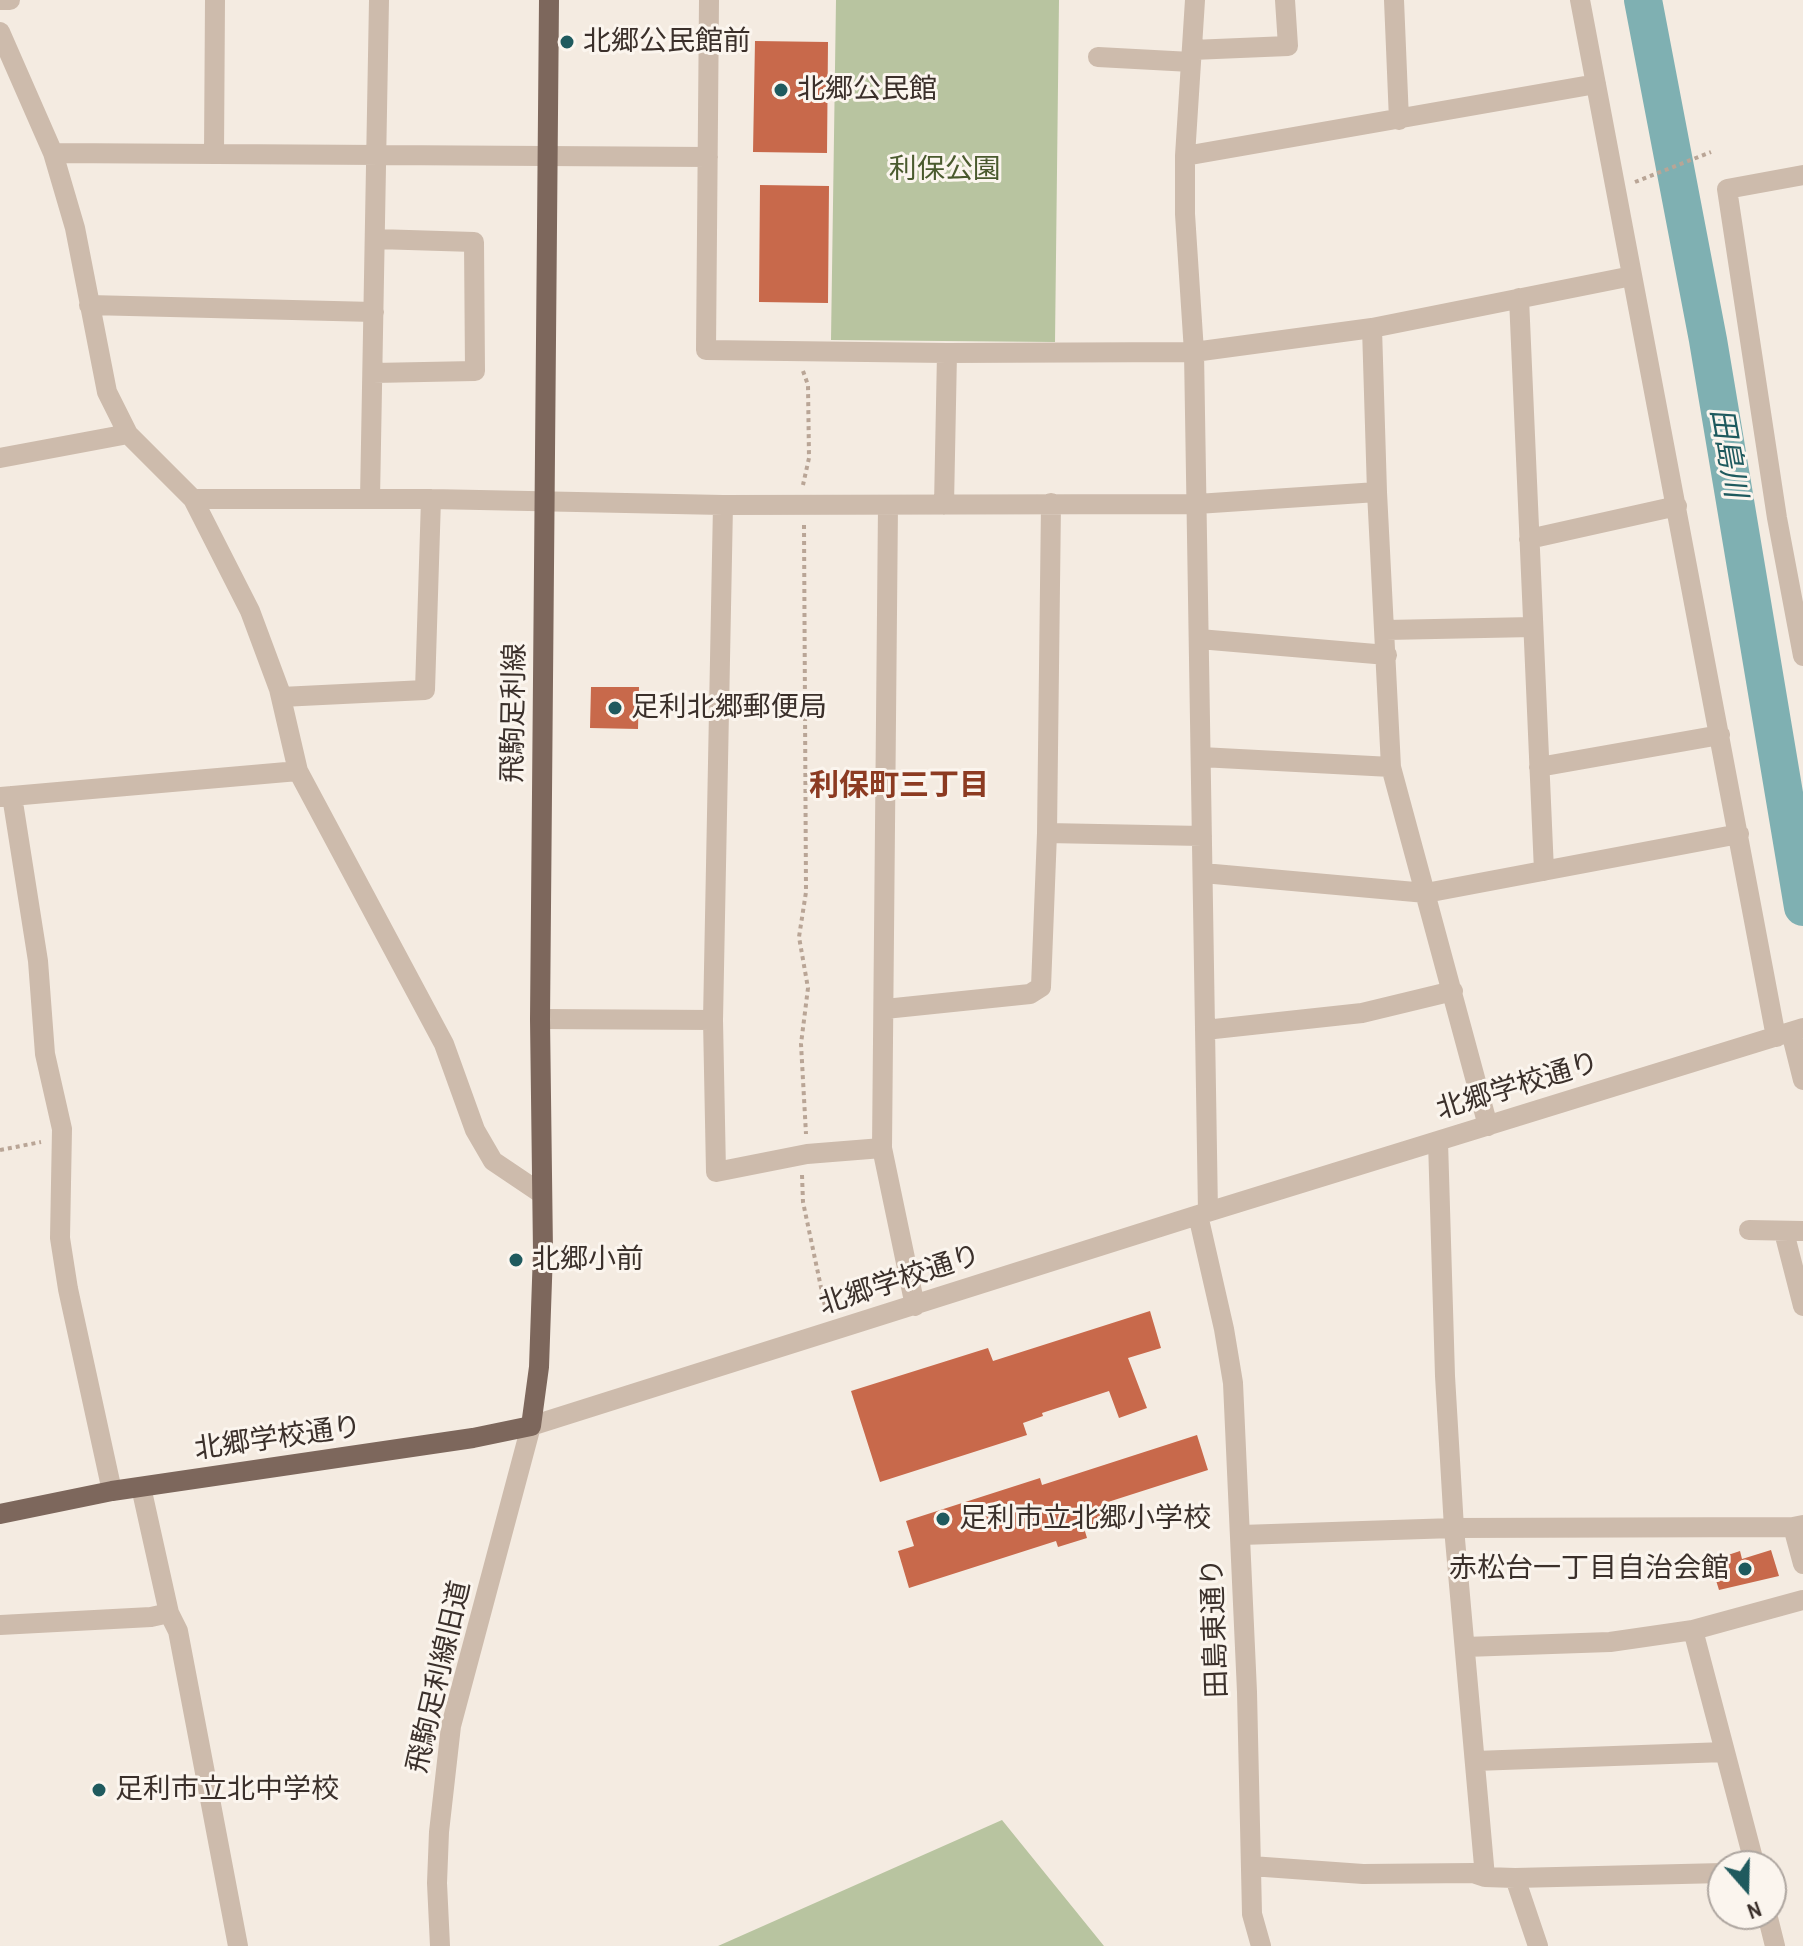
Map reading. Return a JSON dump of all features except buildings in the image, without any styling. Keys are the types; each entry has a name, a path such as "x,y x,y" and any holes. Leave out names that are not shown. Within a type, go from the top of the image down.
{"main road":[{"name":"飛駒足利線","path":"531,1426 539,1367 542,1194 540,1019 549,0"},
{"name":"北郷学校通り","path":"0,1514 112,1491 473,1438 531,1426"}],"street":[{"path":"0,0 10,0"},
{"path":"214,154 215,0"},
{"path":"370,499 379,0"},
{"path":"709,0 706,350 1194,352 1372,328 1632,276"},
{"name":"田島東通り","path":"1195,0 1185,156 1185,214 1194,352 1197,504 1205,1030 1203,1213 1233,1383 1241,1535 1252,1914 1261,1946"},
{"path":"1098,57 1192,56 1288,46 1285,0"},
{"path":"1394,0 1399,120"},
{"path":"1580,0 1739,834 1803,1080"},
{"path":"0,32 53,153 75,228 107,392 128,434 193,499 250,611 281,697 298,771 444,1044 475,1130 493,1161 542,1194"},
{"path":"1185,156 1596,84"},
{"path":"53,153 708,157"},
{"path":"1803,175 1727,189 1777,518 1803,656"},
{"path":"373,373 475,371 474,242 376,239"},
{"path":"1519,298 1544,871"},
{"path":"89,305 374,312"},
{"path":"1372,328 1391,767 1488,1126"},
{"path":"944,505 947,353"},
{"path":"0,458 128,434"},
{"path":"193,499 431,499 723,505 1197,504 1377,492"},
{"path":"281,697 425,690 431,499"},
{"path":"885,1009 1030,994 1041,987 1047,833 1051,503"},
{"path":"723,505 713,1020 716,1172 807,1154 882,1148"},
{"path":"888,505 882,1148 915,1306"},
{"path":"1529,539 1677,506"},
{"path":"1386,630 1533,627"},
{"path":"1199,639 1387,655"},
{"path":"1539,767 1720,735"},
{"path":"1201,757 1391,767"},
{"path":"112,1491 62,1251 62,1139 45,1054 38,961 6,797 298,771"},
{"path":"1047,833 1202,836"},
{"path":"1203,873 1426,893 1739,834"},
{"path":"1205,1030 1362,1013 1453,991"},
{"path":"540,1019 713,1020"},
{"name":"北郷学校通り","path":"531,1426 1203,1213 1792,1032"},
{"path":"1438,1141 1445,1376 1454,1528 1485,1877"},
{"path":"1749,1230 1794,1232 1803,1306"},
{"name":"飛駒足利線旧道","path":"440,1946 437,1883 439,1832 451,1726 531,1426"},
{"path":"141,1487 169,1613 178,1631 238,1946"},
{"path":"1241,1535 1454,1528 1798,1526 1803,1564"},
{"path":"1465,1647 1610,1642 1693,1630 1803,1600"},
{"path":"0,1625 151,1617 169,1613"},
{"path":"1693,1630 1751,1850"},
{"path":"1475,1761 1725,1752"},
{"path":"1251,1866 1363,1874 1473,1873 1485,1877 1515,1878 1707,1873"},
{"path":"1515,1878 1538,1946"}],"path":[{"path":"1616,190 1711,152"},
{"path":"810,352 801,367 808,385 809,458 803,479 806,892 799,937 808,988 801,1044 807,1154 802,1176 803,1202 826,1312"},
{"path":"0,1150 62,1139"}],"green space":[{"name":"利保公園","path":"836,0 1059,0 1055,342 831,340"},
{"path":"1002,1820 1104,1946 718,1946"}],"waterway":[{"name":"田島川","path":"1643,0 1708,340 1803,907"}],"place":[{"name":"北郷公民館前","path":"567,42"},
{"name":"北郷公民館","path":"781,90"},
{"name":"足利北郷郵便局","path":"615,708"},
{"name":"北郷小前","path":"516,1260"},
{"name":"足利市立北郷小学校","path":"943,1519"},
{"name":"赤松台一丁目自治会館","path":"1745,1569"},
{"name":"足利市立北中学校","path":"99,1790"}],"district":[{"name":"利保町三丁目","path":"899,787"}]}
